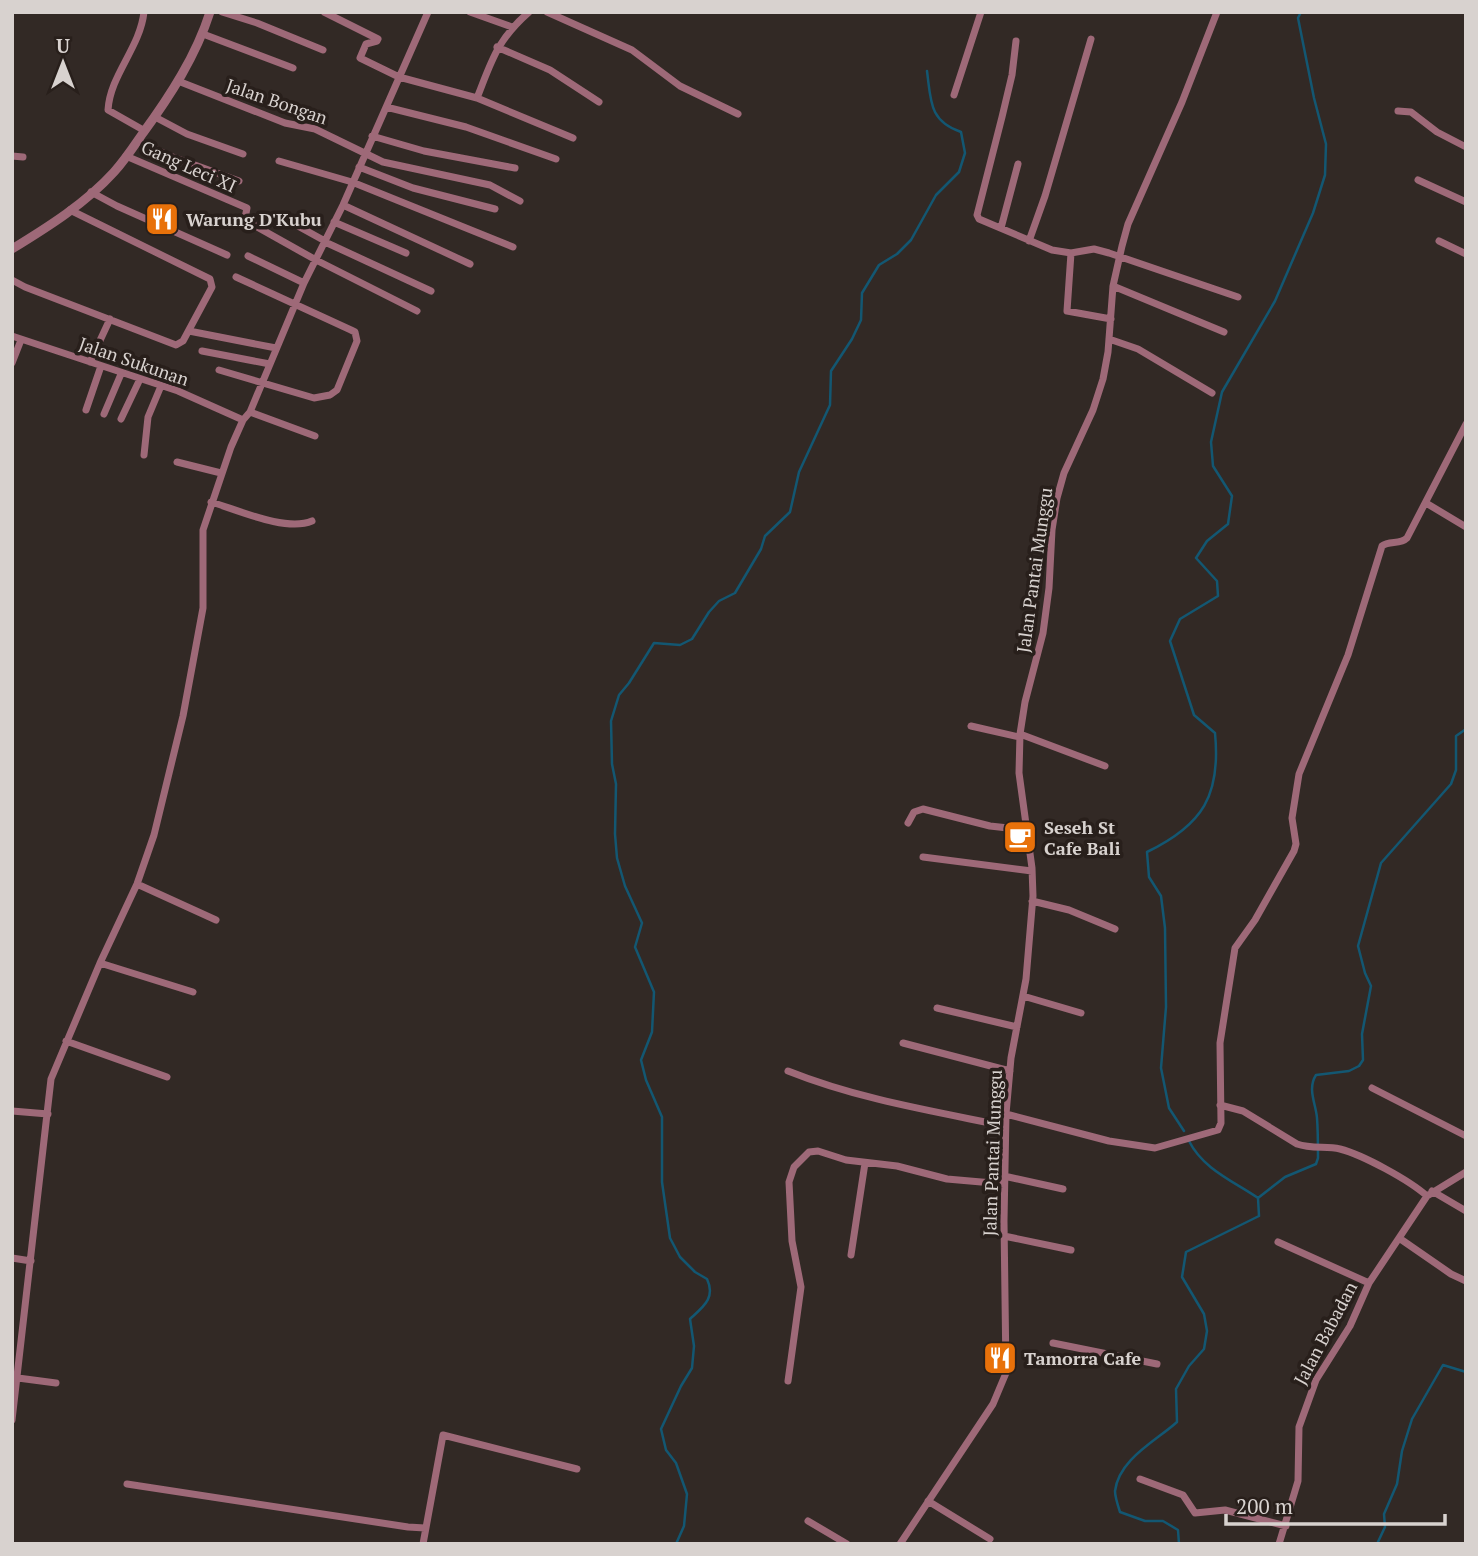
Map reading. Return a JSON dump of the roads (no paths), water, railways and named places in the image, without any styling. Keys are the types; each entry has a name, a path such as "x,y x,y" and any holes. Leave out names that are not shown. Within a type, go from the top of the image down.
{"street":[{"path":"145,12 139,35 113,88 107,110 145,131"},
{"path":"12,249 71,210 114,172 178,81 203,34 210,12"},
{"path":"222,12 323,50"},
{"path":"324,12 377,39 366,44 360,58 399,77 477,98 573,138"},
{"path":"12,1420 51,1079 137,884 155,835 183,716 203,608 203,530 211,502 243,420 250,412 304,283 343,205 428,12"},
{"path":"470,12 512,27"},
{"path":"477,98 497,47 512,27 529,12"},
{"path":"547,12 632,50 680,86 738,114"},
{"path":"954,95 981,12"},
{"name":"Jalan Pantai Munggu","path":"900,1544 993,1404 1004,1379 1005,1126 1010,1072 1023,996 1032,901 1032,871 1019,773 1019,735 1043,633 1057,498 1064,473 1093,410 1103,379 1113,286 1128,223 1171,127 1217,12"},
{"path":"203,34 293,68"},
{"path":"1029,241 1091,39"},
{"path":"1016,41 1012,75 977,215 982,221 1052,250 1071,253 1094,249 1238,297"},
{"path":"497,47 550,70 599,102"},
{"name":"Jalan Bongan","path":"178,81 285,123 315,129 383,162 490,185 520,201"},
{"path":"386,107 467,127 556,159"},
{"path":"1398,111 1411,112 1437,132 1466,147"},
{"path":"155,117 187,134 243,154"},
{"path":"372,136 424,151 515,167"},
{"path":"137,141 239,181"},
{"path":"12,156 23,157"},
{"name":"Gang Leci XI","path":"126,156 247,208 246,220 316,260"},
{"path":"279,161 352,182 513,247"},
{"path":"1001,228 1018,164"},
{"path":"359,167 413,188 495,209"},
{"path":"1418,180 1466,202"},
{"path":"91,192 227,255"},
{"path":"343,205 470,264"},
{"path":"12,280 176,345 183,341 212,287 210,279 71,210"},
{"path":"287,220 325,242 431,291"},
{"path":"334,222 405,253"},
{"path":"1439,241 1466,254"},
{"path":"1071,253 1066,309 1111,319"},
{"path":"248,256 304,283"},
{"path":"316,260 417,311"},
{"path":"219,370 314,398 330,395 337,390 357,341 355,332 236,277"},
{"path":"1113,286 1224,332"},
{"path":"90,362 110,320"},
{"path":"189,331 276,348"},
{"name":"Jalan Sukunan","path":"12,336 160,386 243,420"},
{"path":"1109,339 1138,349 1212,393"},
{"path":"12,363 21,340"},
{"path":"202,351 270,364"},
{"path":"86,410 101,366"},
{"path":"104,414 121,374"},
{"path":"121,419 140,379"},
{"path":"144,455 148,417 160,386"},
{"path":"250,412 315,436"},
{"path":"1006,1114 1109,1141 1155,1148 1219,1130 1220,1043 1235,948 1255,920 1294,851 1296,844 1292,818 1299,774 1348,655 1382,546 1386,543 1403,542 1408,538 1466,424"},
{"path":"177,461 222,473"},
{"path":"211,502 287,524 312,521"},
{"path":"1426,503 1466,527"},
{"path":"971,726 1019,735 1105,766"},
{"path":"908,823 914,812 923,809 990,826 1026,830"},
{"path":"923,856 1032,871"},
{"path":"137,884 216,920"},
{"path":"1032,901 1069,910 1115,929"},
{"path":"100,963 193,992"},
{"path":"1023,996 1081,1013"},
{"path":"937,1008 1017,1027"},
{"path":"66,1041 167,1077"},
{"path":"903,1043 1010,1072"},
{"path":"788,1072 831,1088 1005,1126"},
{"path":"1372,1088 1466,1136"},
{"path":"1220,1105 1243,1111 1305,1147 1330,1147 1360,1157 1466,1211"},
{"path":"12,1111 48,1114"},
{"path":"788,1381 801,1287 792,1241 790,1177 794,1167 813,1151 865,1163 897,1166 947,1179 1004,1180 1063,1189"},
{"path":"850,1255 865,1163"},
{"name":"Jalan Babadan","path":"1279,1544 1298,1481 1299,1427 1316,1380 1350,1326 1369,1283 1430,1193 1466,1172"},
{"path":"1004,1236 1071,1250"},
{"path":"1399,1238 1451,1274 1466,1281"},
{"path":"1278,1242 1369,1283"},
{"path":"12,1258 31,1261"},
{"path":"12,1328 23,1329"},
{"path":"1053,1343 1157,1364"},
{"path":"18,1378 56,1383"},
{"path":"423,1544 443,1435 577,1469"},
{"path":"1140,1479 1183,1495 1195,1513 1225,1510 1286,1526"},
{"path":"127,1484 425,1528"},
{"path":"928,1501 990,1538"},
{"path":"808,1521 848,1544"}],"waterway":[{"path":"1184,1131 1169,1108 1161,1068 1166,1007 1165,928 1161,896 1149,877 1147,852 1166,842 1195,819 1211,791 1215,774 1215,733 1194,715 1170,641 1180,619 1218,596 1217,581 1196,558 1207,541 1228,524 1232,496 1213,466 1211,442 1222,392 1275,301 1313,213 1325,175 1326,144 1298,18 1301,12"},
{"path":"676,1544 684,1526 687,1494 676,1463 666,1450 661,1429 692,1368 694,1346 690,1319 707,1302 710,1292 707,1279 695,1272 680,1257 670,1238 662,1182 662,1117 646,1080 641,1060 652,1032 654,992 635,947 642,923 625,886 617,858 616,784 612,764 611,721 619,695 654,643 680,645 692,639 719,601 735,593 761,549 765,536 790,512 799,472 830,405 831,371 861,320 862,293 879,265 897,254 911,240 936,195 959,172 965,153 961,132 937,116 931,101 927,71"},
{"path":"1258,1198 1285,1177 1316,1164 1317,1123 1312,1091 1316,1075 1349,1071 1359,1066 1363,1060 1362,1034 1371,986 1358,946 1381,863 1451,784 1456,770 1456,736 1466,729"},
{"path":"1179,1544 1178,1530 1163,1521 1145,1521 1120,1512 1115,1491 1123,1469 1131,1460 1177,1422 1176,1389 1189,1366 1204,1349 1207,1331 1204,1314 1182,1277 1186,1252 1259,1216 1258,1198 1210,1167 1189,1141"},
{"path":"1377,1544 1385,1527 1384,1514 1397,1484 1402,1451 1412,1419 1443,1365 1466,1372"}],"place":[{"name":"Warung D'Kubu","path":"162,219"},
{"name":"Seseh St Cafe Bali","path":"1020,837"},
{"name":"Tamorra Cafe","path":"1000,1358"}]}
